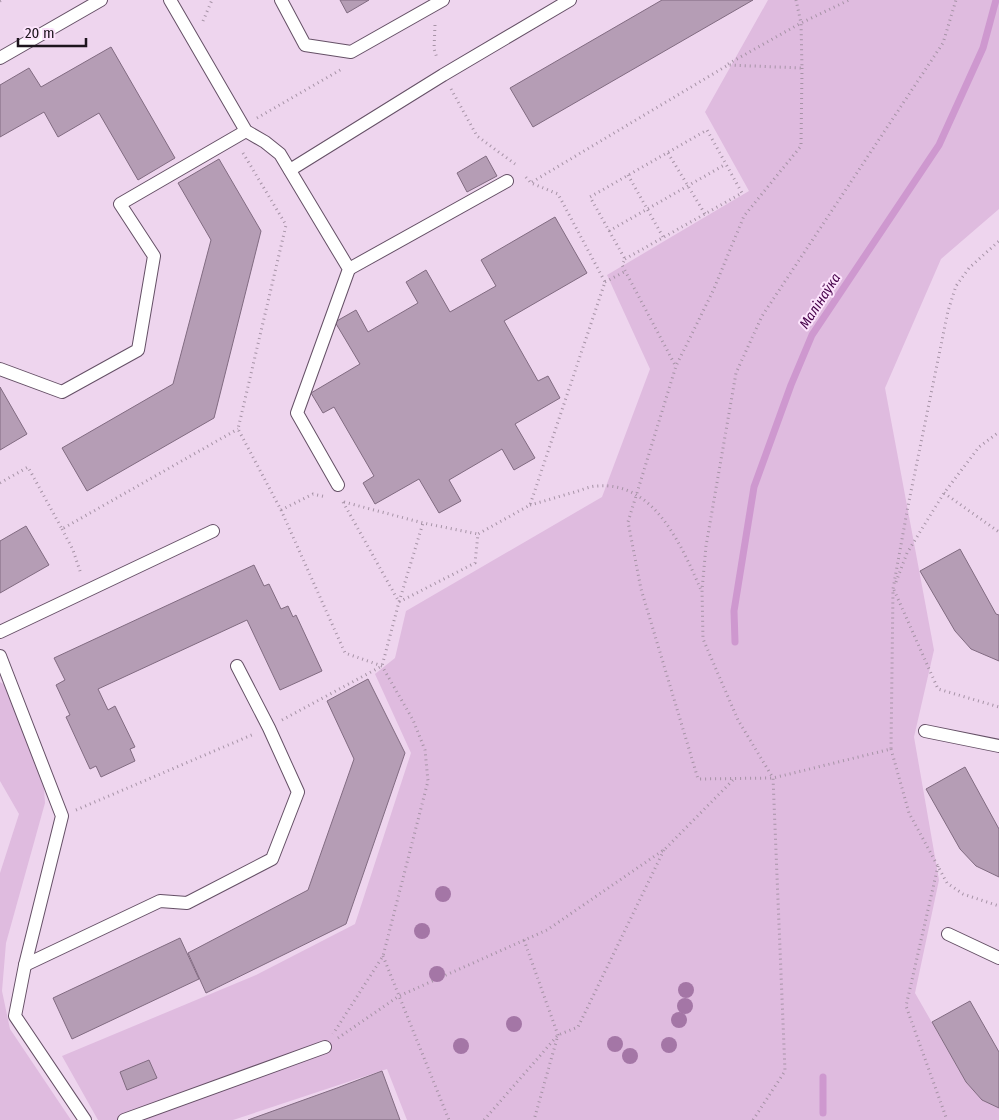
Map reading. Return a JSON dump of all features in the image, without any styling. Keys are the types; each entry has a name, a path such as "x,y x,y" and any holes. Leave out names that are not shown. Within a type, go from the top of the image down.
{"lane":[{"path":"0,58 101,0"},
{"path":"170,0 246,131 265,142 280,154 349,269"},
{"path":"281,0 305,45 351,52 443,0"},
{"path":"290,170 443,75 570,0"},
{"path":"0,370 62,392 138,350 154,256 120,204 246,131"},
{"path":"338,485 297,413 349,269 507,181"},
{"path":"0,632 213,531"},
{"path":"0,656 62,816 25,965 16,1016 85,1120"},
{"path":"25,965 160,901 187,904 272,859 298,792 269,728 237,666"},
{"path":"925,730 999,746"},
{"path":"948,934 999,958"},
{"path":"124,1120 325,1047"}],"path":[{"path":"796,0 801,23 801,146 744,216 713,291 676,366 628,522 641,589 698,779 773,778 891,749"},
{"path":"531,183 728,65 801,23 849,0"},
{"path":"753,1120 785,1071 773,778 738,720 702,639 702,590 706,546 736,373 762,316 943,43 956,0"},
{"path":"435,24 434,50 443,75 477,136 515,164 531,183 558,194 605,282"},
{"path":"728,65 802,68"},
{"path":"625,259 590,197 706,130 742,193 625,259 622,265 676,366"},
{"path":"668,153 704,214"},
{"path":"609,231 726,164"},
{"path":"628,175 664,238"},
{"path":"286,226 238,430 281,510 345,653 382,666 413,720 424,750 428,781 383,956 325,1047"},
{"path":"999,240 965,274 956,286 948,311 893,589 891,749 909,813 948,883 963,894 999,906"},
{"path":"530,505 605,282 626,271"},
{"path":"62,529 238,430"},
{"path":"999,432 979,447 944,493 906,554 893,589 938,689 999,707"},
{"path":"0,483 28,467 73,550 87,591"},
{"path":"399,602 342,502 422,523 478,534 530,505 596,486 617,487 637,496 662,516 680,543 702,590"},
{"path":"944,493 999,532"},
{"path":"281,510 313,494 334,499"},
{"path":"62,816 269,728 382,666 422,523"},
{"path":"399,602 475,564 478,534"},
{"path":"325,1047 399,996 547,930 664,849 734,779"},
{"path":"484,1120 558,1035 578,1027 664,849"},
{"path":"938,866 906,1006 947,1120"},
{"path":"524,940 558,1035 534,1120"},
{"path":"383,956 449,1120"}],"shaded area":[{"path":"768,0 999,0 999,209 941,259 885,388 934,650 914,737 939,880 915,993 966,1082 982,1100 999,1108 999,1120 407,1120 387,1069 233,1120 98,1120 62,1056 256,975 355,924 411,753 375,674 395,658 406,611 602,497 650,369 607,275 749,191 705,112"},
{"path":"0,682 5,685 44,788 45,803 6,943 2,991 10,1029 71,1120 0,1120 0,873 19,814 0,781"}],"building":[{"path":"340,0 369,0 347,13"},
{"path":"662,0 753,0 533,127 510,88"},
{"path":"111,47 175,158 138,180 99,113 58,137 44,112 0,137 0,85 29,68 41,87"},
{"path":"486,156 497,176 467,192 457,173"},
{"path":"219,159 261,231 214,418 87,491 62,448 173,384 211,240 178,183"},
{"path":"555,217 587,273 504,321 538,381 548,376 560,398 515,424 535,458 514,470 502,449 449,480 461,501 439,513 419,479 375,504 363,483 374,476 334,407 323,413 311,393 360,364 335,322 356,310 368,332 418,303 406,282 426,270 450,312 496,286 481,260"},
{"path":"0,387 27,434 0,450"},
{"path":"26,526 49,565 0,593 0,541"},
{"path":"960,549 996,614 999,615 999,661 971,649 955,631 920,571"},
{"path":"254,565 264,586 269,584 281,609 288,606 293,617 296,615 322,671 280,690 247,620 98,689 108,710 115,706 135,747 130,749 135,761 101,777 96,766 90,769 66,717 70,715 56,685 65,680 54,658"},
{"path":"368,679 405,753 346,924 206,993 188,953 308,890 354,759 327,701"},
{"path":"965,767 999,829 999,877 976,866 960,849 926,789"},
{"path":"180,938 199,979 72,1039 53,998"},
{"path":"970,1001 999,1052 999,1108 982,1100 966,1082 932,1022"},
{"path":"149,1060 157,1078 127,1090 120,1072"},
{"path":"382,1071 400,1120 248,1120 337,1088"}],"waterway":[{"name":"Малінаўка","path":"735,642 734,611 754,487 791,385 812,335 939,145 983,48 996,0"},
{"name":"Малінаўка","path":"823,1077 823,1113"}]}
